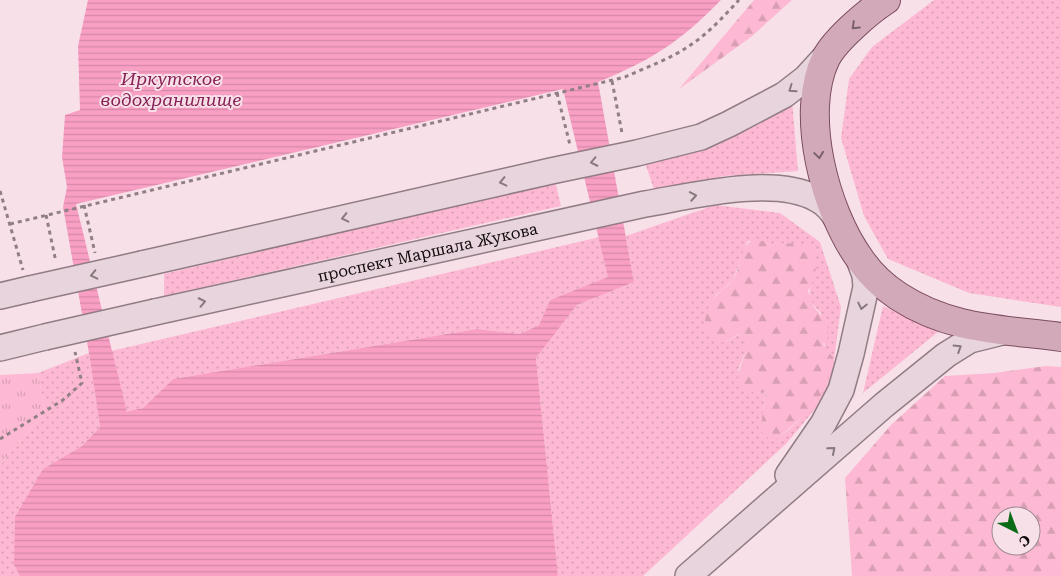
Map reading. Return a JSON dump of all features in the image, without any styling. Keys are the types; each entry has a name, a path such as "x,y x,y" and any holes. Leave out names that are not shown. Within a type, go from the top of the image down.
{"main road":[{"path":"0,296 27,282 142,264 693,139 730,124 791,90 806,78 863,17 886,0"},
{"path":"729,539 787,476 807,449 836,401 851,354 865,294 866,277 859,259 842,228 823,176 819,157 816,134 817,86 827,55"},
{"name":"проспект Маршала Жукова","path":"0,348 645,204 712,192 753,188 787,190 804,194 822,202 831,210 842,228"},
{"path":"859,259 872,275 891,291 935,316 960,324 1061,337"},
{"path":"688,576 884,405 946,355 970,340 1010,331"}],"path":[{"path":"10,224 625,77 690,45 724,16 738,0"},
{"path":"612,81 622,133"},
{"path":"559,93 570,146"},
{"path":"0,191 27,282"},
{"path":"83,206 96,259"}],"green space":[{"path":"754,0 792,0 751,37 679,89"},
{"path":"934,0 1061,0 1061,307 969,293 888,259 864,216 841,138 849,79 872,47"},
{"path":"792,100 798,171 724,176 654,189 645,163"},
{"path":"555,181 561,206 164,296 164,274"},
{"path":"715,205 780,213 820,242 841,307 832,376 820,403 787,443 643,576 558,576 536,358 577,305 634,282 626,236","holes":["748,241 763,242 771,245 778,243 814,259 815,267 810,286 810,299 821,313 828,375 821,393 808,411 778,438 762,417 766,392 758,393 738,370 747,348 748,339 741,334 724,342 711,304 715,296 733,280"]},
{"path":"600,237 609,277 550,300 539,325 520,334 477,329 173,379 143,408 127,413 111,351"},
{"path":"756,238 771,245 778,243 808,244 814,250 816,276 808,291 814,307 825,320 828,328 828,337 823,344 834,359 823,392 806,414 778,438 769,439 762,433 762,417 766,392 742,390 738,384 740,368 748,339 740,334 724,342 715,343 705,329 709,305 732,281 743,251"},
{"path":"883,306 938,332 863,393"},
{"path":"89,353 100,427 82,446 43,469 14,565 20,576 0,576 0,465 45,411 38,373"},
{"path":"1046,366 1061,367 1061,576 852,576 845,478 891,425 945,376 994,373"},
{"path":"38,373 45,411 0,465 0,375"}],"water":[{"name":"Иркутское водохранилище","path":"88,0 721,0 678,39 634,66 598,82 634,282 577,305 536,358 558,576 20,576 14,565 15,517 43,469 82,446 100,427 63,207 67,187 62,157 65,115 80,110 78,46","holes":["563,89 608,277 550,300 539,325 520,334 477,329 173,379 143,408 127,412 76,204"]}]}
